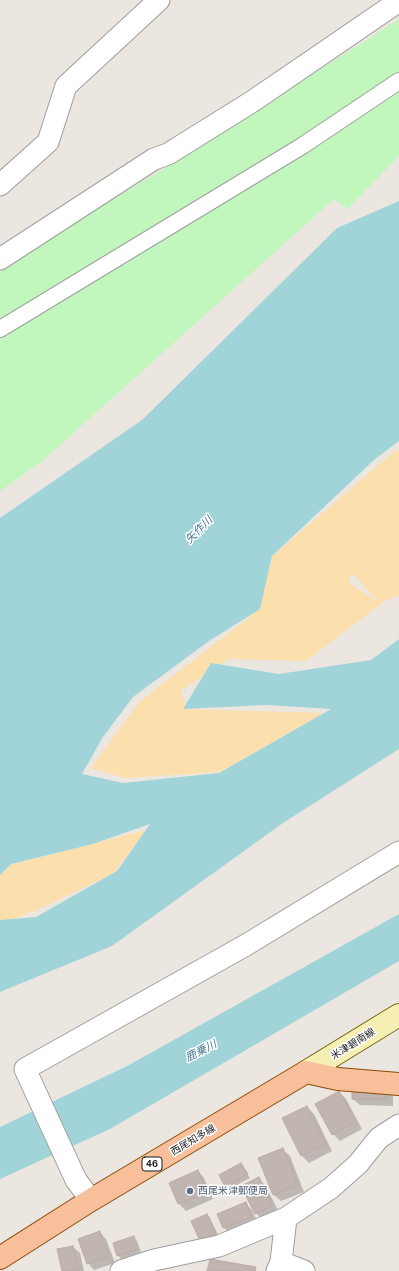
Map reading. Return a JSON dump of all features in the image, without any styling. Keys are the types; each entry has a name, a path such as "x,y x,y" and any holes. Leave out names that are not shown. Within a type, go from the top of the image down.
{"main road":[{"name":"米津碧南線","path":"306,1072 399,1015"},
{"path":"306,1072 338,1079 399,1084"},
{"name":"西尾知多線","path":"0,1258 91,1200 306,1072"}],"street":[{"path":"0,185 48,142 66,86 159,0"},
{"path":"0,259 154,159 168,154 253,101 399,1"},
{"path":"0,329 302,146 399,81"},
{"path":"91,1200 76,1180 25,1069 246,945 399,852"},
{"path":"120,1271 154,1260 219,1246 286,1218 331,1188 358,1164 379,1138 399,1125"},
{"path":"286,1218 279,1267 304,1271"}],"sand":[{"path":"396,450 399,451 399,595 381,603 306,661 229,659 180,691 187,709 323,713 220,772 125,778 91,768 139,702 260,609 271,557","holes":["353,574 378,602 348,582"]},
{"path":"146,830 114,873 37,910 13,919 0,920 0,876 10,865"}],"green space":[{"path":"399,19 399,156 348,209 334,199 40,463 0,491 0,266 162,170 234,121 335,60"}],"water":[{"name":"矢作川","path":"399,201 399,441 374,460 272,556 260,609 209,641 133,697 103,737 82,774 123,783 219,773 331,709 267,705 183,709 211,663 279,674 371,660 399,639 399,749 283,823 112,946 0,992 0,920 36,917 117,871 150,824 93,844 11,864 0,875 0,518 142,420 337,228"},
{"name":"鹿乗川","path":"399,914 399,961 110,1129 0,1179 0,1127 129,1065"}],"building":[{"path":"352,1087 386,1087 386,1099 352,1099"},
{"path":"339,1091 356,1121 332,1135 315,1104"},
{"path":"307,1106 326,1144 301,1156 282,1118"},
{"path":"283,1148 298,1185 273,1195 258,1158"},
{"path":"241,1163 248,1174 225,1187 219,1175"},
{"path":"198,1170 207,1192 178,1204 169,1183"},
{"path":"259,1177 273,1205 255,1214 241,1186"},
{"path":"246,1202 252,1217 223,1228 217,1214"},
{"path":"207,1214 216,1233 200,1241 191,1221"},
{"path":"100,1231 109,1256 87,1264 78,1239"},
{"path":"134,1236 138,1249 117,1256 113,1243"},
{"path":"73,1246 79,1271 62,1271 57,1249"},
{"path":"210,1259 256,1267 255,1271 207,1271"}],"place":[{"name":"西尾米津郵便局","path":"190,1191"}]}
